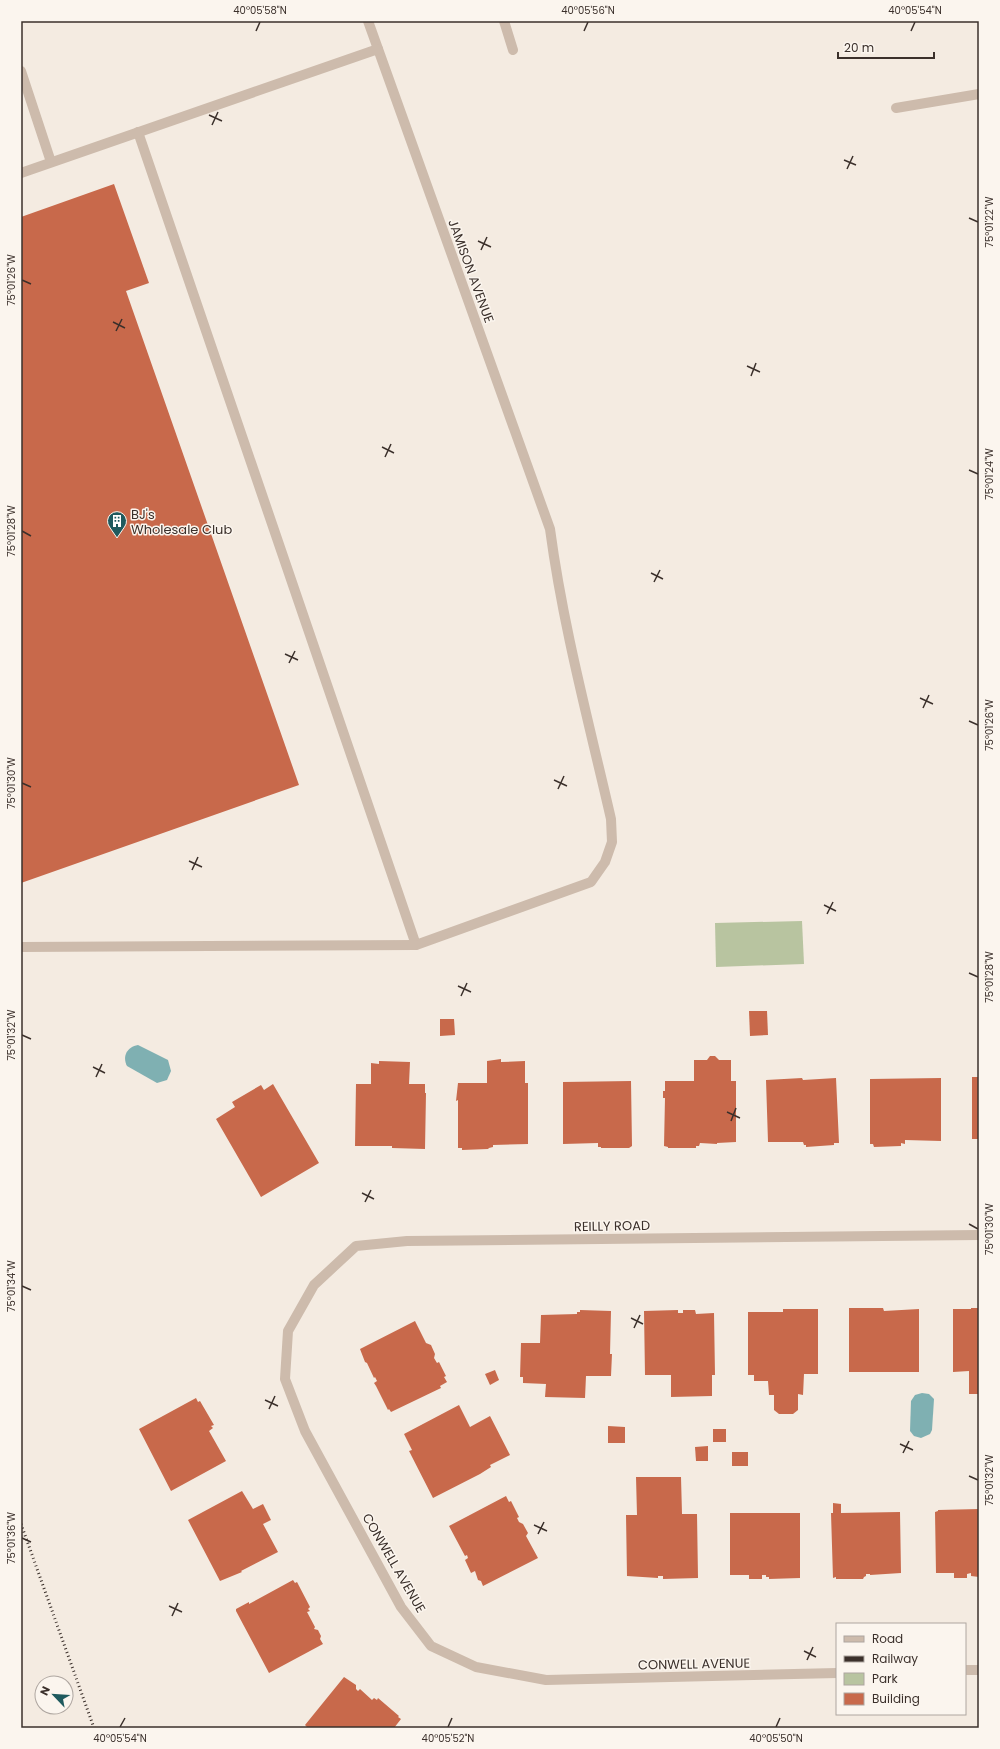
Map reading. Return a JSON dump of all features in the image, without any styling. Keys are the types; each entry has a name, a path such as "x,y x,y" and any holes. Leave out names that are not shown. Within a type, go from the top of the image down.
{"street":[{"name":"JAMISON AVENUE","path":"21,947 416,945 591,882 605,862 612,842 611,819 564,616 556,577 550,529 368,21"},
{"path":"504,21 513,50"},
{"path":"21,173 378,49"},
{"path":"21,71 51,162"},
{"path":"896,108 979,94"},
{"path":"138,132 416,945"},
{"name":"REILLY ROAD","path":"288,1331 314,1285 356,1246 407,1241 979,1235"},
{"name":"CONWELL AVENUE","path":"288,1331 285,1379 305,1431 401,1607 431,1646 476,1666 546,1680 836,1673"},
{"path":"966,1670 979,1670"}],"green space":[{"path":"802,921 804,964 716,967 715,923"}],"water":[{"path":"138,1045 168,1060 171,1071 167,1080 157,1083 127,1066 125,1059 126,1052"},
{"path":"922,1393 929,1394 934,1399 932,1430 930,1434 921,1438 914,1436 910,1431 911,1401 915,1395"}],"building":[{"name":"BJ's Wholesale Club","path":"114,184 149,283 126,291 299,785 21,883 21,217"},
{"path":"749,1011 767,1011 768,1035 750,1036"},
{"path":"440,1019 454,1019 455,1035 440,1036"},
{"path":"710,1056 715,1056 719,1060 731,1060 731,1081 736,1081 736,1142 717,1144 700,1143 699,1146 696,1146 696,1148 668,1148 664,1146 665,1098 663,1098 663,1091 665,1091 665,1081 694,1081 694,1060 707,1060"},
{"path":"501,1059 501,1062 525,1061 525,1083 528,1083 528,1144 493,1145 493,1147 488,1149 462,1150 462,1148 458,1148 458,1100 456,1101 458,1083 487,1083 487,1061"},
{"path":"379,1061 410,1062 409,1084 425,1084 425,1149 392,1148 392,1146 355,1146 356,1084 371,1084 371,1063 379,1064"},
{"path":"972,1077 979,1077 979,1139 972,1139"},
{"path":"802,1078 803,1080 836,1078 839,1143 834,1143 834,1145 806,1147 803,1142 768,1142 766,1080"},
{"path":"941,1078 941,1141 905,1140 905,1144 901,1143 901,1146 874,1147 873,1144 870,1144 870,1079"},
{"path":"631,1081 632,1146 629,1148 601,1148 598,1147 598,1143 563,1144 563,1082"},
{"path":"273,1084 319,1163 261,1197 216,1119 235,1107 232,1102 261,1085 264,1090"},
{"path":"849,1308 883,1308 884,1311 919,1309 919,1372 849,1372"},
{"path":"979,1308 979,1394 969,1394 969,1371 953,1372 953,1309"},
{"path":"783,1309 818,1309 818,1374 804,1374 803,1395 798,1394 798,1410 793,1414 779,1414 774,1410 774,1395 769,1395 768,1381 754,1381 754,1375 748,1375 748,1312 783,1312"},
{"path":"580,1310 611,1311 611,1376 586,1376 585,1398 545,1397 546,1384 523,1383 523,1377 520,1377 521,1343 540,1343 541,1315 577,1314"},
{"path":"678,1310 678,1313 683,1313 683,1310 695,1310 696,1314 714,1313 715,1375 712,1375 712,1396 671,1397 671,1375 645,1375 644,1311"},
{"path":"415,1321 426,1343 431,1345 435,1354 434,1358 437,1363 439,1362 446,1376 444,1377 447,1382 440,1386 441,1388 391,1412 389,1409 388,1410 374,1383 377,1381 365,1362 360,1349"},
{"path":"495,1370 499,1380 490,1385 485,1374"},
{"path":"196,1398 198,1402 200,1401 214,1425 211,1426 213,1428 209,1431 226,1461 171,1491 139,1429"},
{"path":"459,1405 470,1427 490,1416 510,1455 490,1465 491,1467 480,1474 433,1498 409,1451 412,1450 404,1434"},
{"path":"608,1426 625,1427 625,1443 608,1443"},
{"path":"713,1429 726,1429 726,1442 713,1442"},
{"path":"708,1446 708,1461 696,1461 695,1447"},
{"path":"732,1452 748,1452 748,1466 732,1466"},
{"path":"636,1477 681,1477 682,1514 697,1514 698,1578 663,1579 663,1576 658,1576 658,1578 627,1576 626,1515 637,1515"},
{"path":"242,1491 253,1509 263,1504 271,1520 263,1524 278,1552 241,1571 242,1572 220,1581 188,1520"},
{"path":"506,1496 509,1502 511,1501 519,1517 517,1518 519,1522 523,1524 528,1533 526,1536 538,1558 483,1586 481,1581 478,1580 475,1571 471,1573 465,1560 468,1558 467,1555 465,1556 449,1526"},
{"path":"833,1503 841,1504 841,1513 900,1512 901,1573 866,1574 863,1579 833,1578 831,1513 833,1513"},
{"path":"979,1509 979,1577 971,1576 971,1573 967,1574 967,1578 954,1578 954,1573 936,1573 935,1512 938,1510"},
{"path":"730,1513 800,1513 800,1578 769,1579 766,1575 762,1575 762,1579 749,1579 749,1575 730,1575"},
{"path":"293,1580 295,1583 297,1582 310,1607 308,1609 310,1611 307,1612 315,1627 314,1629 318,1630 321,1636 320,1639 323,1644 269,1673 236,1609 249,1602 249,1604"},
{"path":"344,1677 356,1685 356,1689 358,1691 360,1689 372,1700 374,1698 377,1700 378,1698 399,1716 398,1717 401,1719 394,1728 308,1728 305,1725"}],"railway":[{"path":"21,1524 94,1728"}],"place":[{"name":"BJ's Wholesale Club","path":"117,538"}]}
